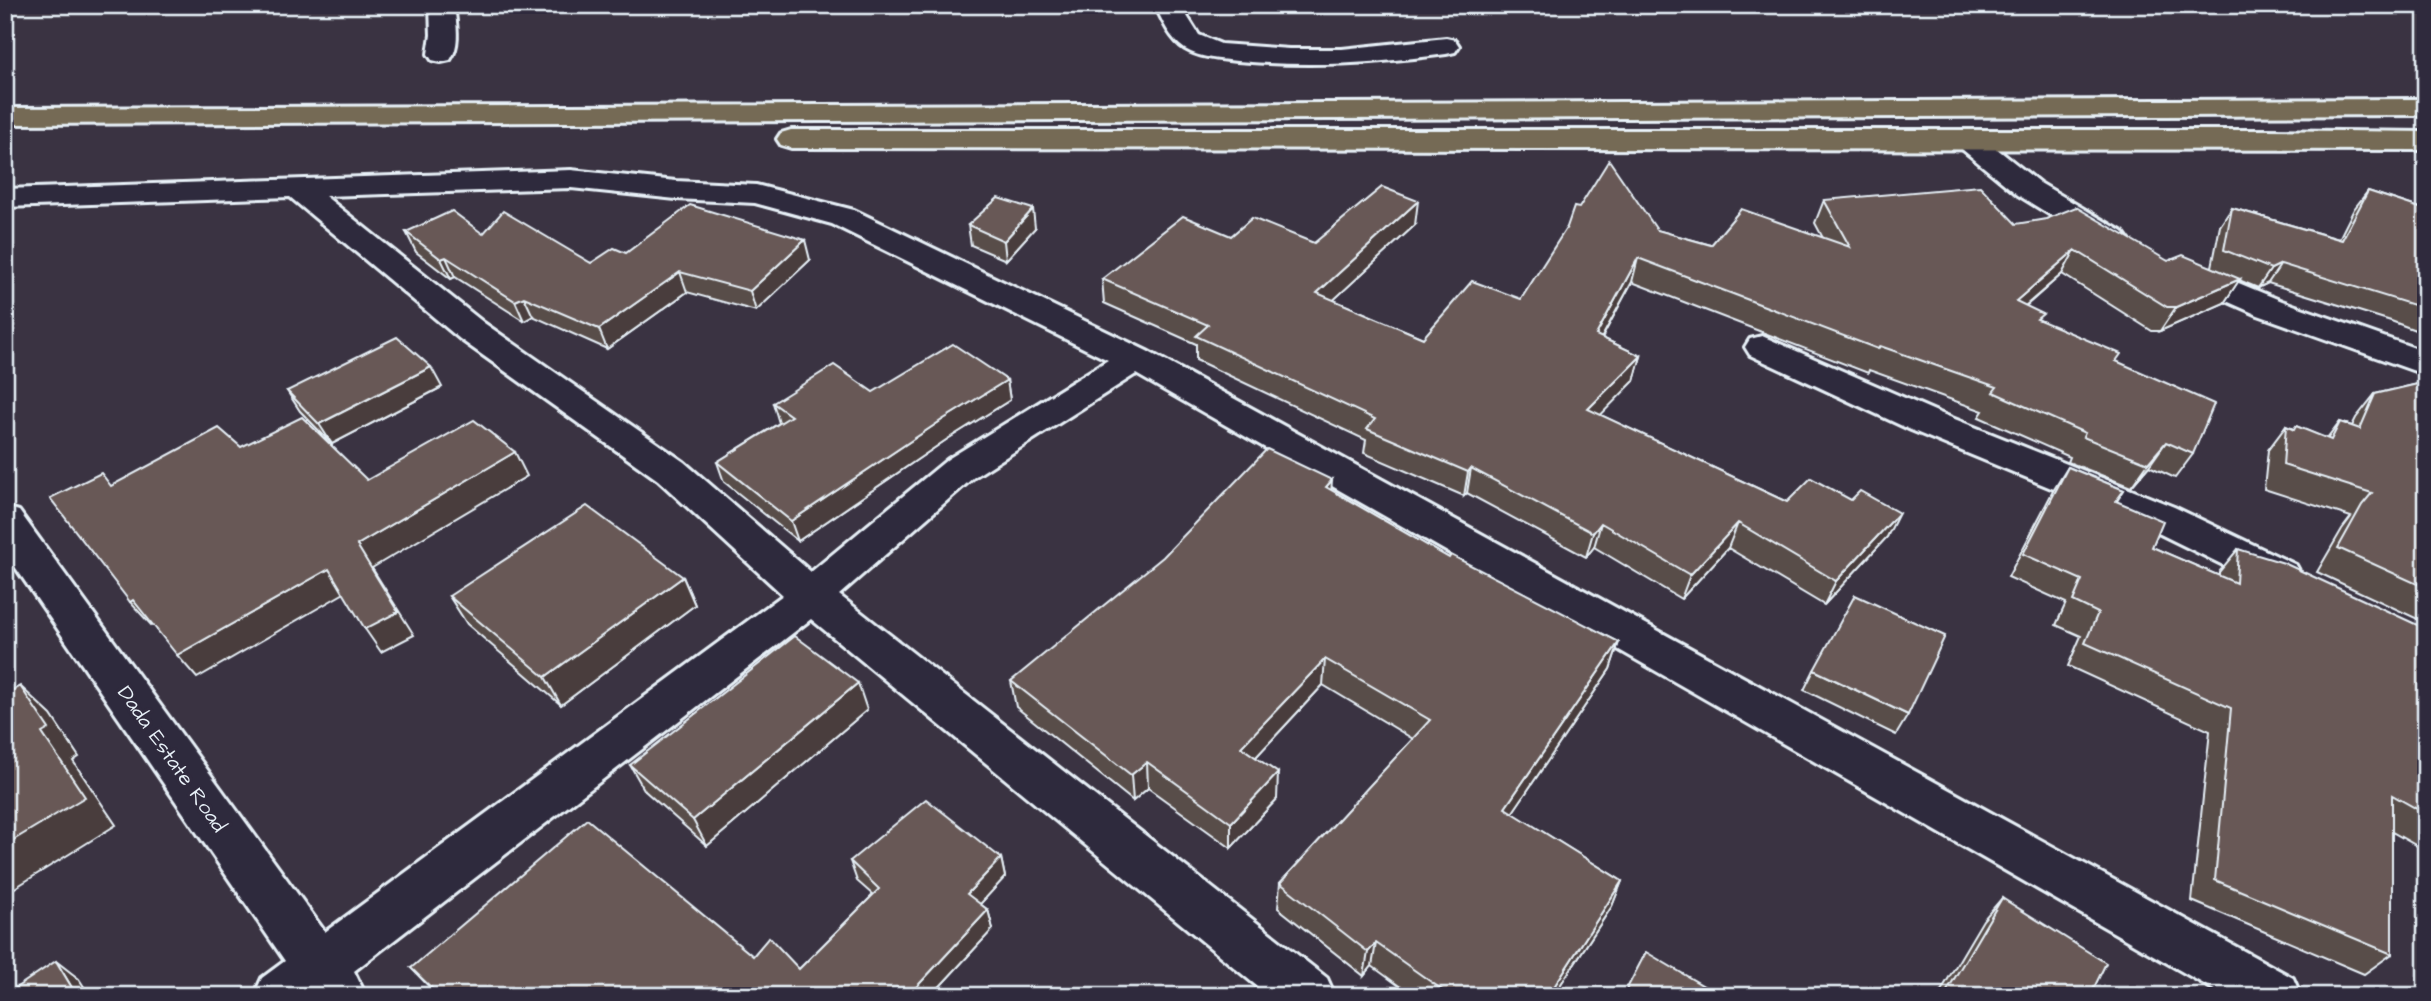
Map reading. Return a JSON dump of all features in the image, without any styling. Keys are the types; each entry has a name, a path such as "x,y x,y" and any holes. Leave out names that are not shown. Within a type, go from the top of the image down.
{"highway":[{"path":"5,104 57,115"},
{"path":"5,116 2426,107"},
{"path":"5,139 2426,141"}],"street":[{"path":"441,54 444,35 442,5"},
{"path":"1167,5 1185,36 1210,50 1299,58 1382,56 1446,46"},
{"path":"1967,139 2029,189 2110,238 2270,308 2426,364"},
{"path":"5,198 571,179 676,190 756,194 843,217 1135,359 2274,996"},
{"path":"299,190 472,331 671,471 811,596 1309,996"},
{"path":"1762,347 1924,421 2160,517 2311,590"},
{"path":"313,986 811,596 961,468 1135,359"},
{"name":"Dada Estate Road","path":"5,521 313,986"}],"building":[{"path":"1609,160 1657,230 1711,245 1741,209 1850,247 1824,200 1980,186 2016,224 2046,219 2076,207 2168,261 2183,255 2240,279 2176,307 2167,307 2075,250 2016,301 2043,314 2037,319 2121,354 2116,361 2214,404 2193,454 2166,442 2148,463 2083,437 2085,433 1993,392 1997,387 1880,346 1878,349 1638,258 1596,335 1641,356 1588,409 1787,502 1811,478 1851,500 1860,491 1899,513 1836,581 1738,523 1690,575 1601,523 1593,533 1471,468 1468,472 1367,429 1375,419 1196,336 1208,325 1102,279 1183,216 1231,236 1252,218 1314,243 1382,187 1418,201 1317,293 1423,338 1472,281 1521,299 1567,227 1574,207 1579,208"},
{"path":"2368,191 2426,210 2426,309 2281,264 2271,269 2224,250 2232,208 2342,240"},
{"path":"998,198 1033,209 1004,241 968,225"},
{"path":"690,205 805,240 750,291 680,272 599,329 524,297 515,301 446,257 441,259 406,232 452,211 483,234 503,211 591,263 614,248 626,253"},
{"path":"397,337 431,367 319,424 287,391"},
{"path":"953,344 1007,380 791,521 717,462 791,416 773,403 834,365 873,392"},
{"path":"2426,382 2426,588 2338,548 2362,505 2372,493 2283,465 2286,426 2294,430 2296,426 2331,440 2340,422 2360,429 2375,394"},
{"path":"302,417 367,480 474,420 515,452 357,545 398,612 365,629 329,569 177,655 133,600 130,602 50,498 101,473 111,486 219,428 241,447"},
{"path":"1267,449 1332,480 1326,487 1449,558 1451,555 1619,642 1505,808 1622,881 1548,996 1451,996 1376,943 1368,952 1280,883 1430,720 1325,659 1241,747 1278,773 1231,823 1147,762 1131,775 1011,681 1163,557"},
{"path":"2068,467 2124,490 2116,501 2163,521 2152,547 2236,583 2238,549 2284,563 2426,629 2426,814 2392,795 2392,954 2215,880 2231,708 2085,643 2098,613 2073,601 2082,580 2023,554"},
{"path":"587,506 683,577 545,677 449,596"},
{"path":"1855,595 1945,636 1908,715 1814,670"},
{"path":"795,636 858,683 693,820 630,765"},
{"path":"20,686 49,729 42,733 85,797 5,845 5,694"},
{"path":"926,799 1001,858 967,894 988,910 908,996 440,996 411,968 587,819 753,956 769,937 799,969 879,889 850,861"},
{"path":"2002,898 2106,963 2090,996 1944,996"},
{"path":"1646,952 1712,991 1710,996 1623,996"},
{"path":"56,961 77,996 5,996 5,995"}]}
